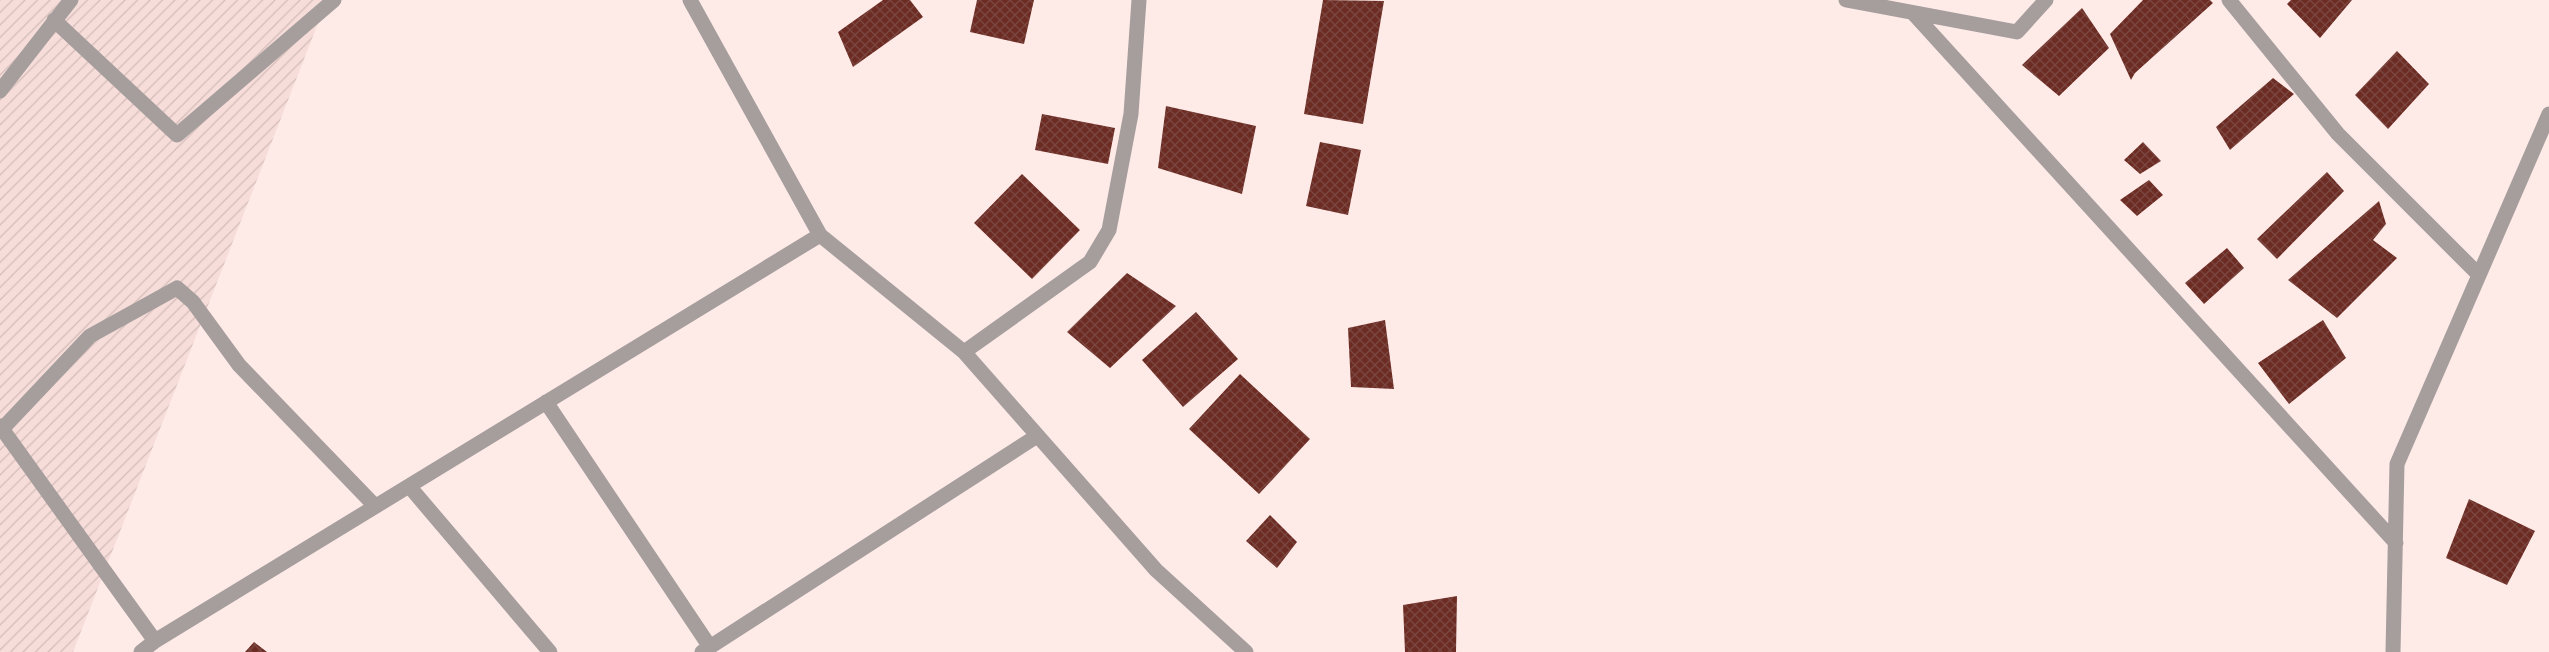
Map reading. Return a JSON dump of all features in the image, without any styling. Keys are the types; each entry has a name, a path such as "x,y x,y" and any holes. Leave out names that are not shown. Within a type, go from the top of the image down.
{"street":[{"path":"0,91 71,0"},
{"path":"54,20 177,135 334,0"},
{"path":"690,0 820,235 964,352 1156,570 1246,652"},
{"path":"964,352 1090,262 1109,230 1131,114 1139,0"},
{"path":"1846,0 2017,32 2046,0"},
{"path":"2229,0 2338,134 2479,275"},
{"path":"1913,13 2396,543"},
{"path":"2393,652 2398,464 2549,114"},
{"path":"141,652 155,641 820,235"},
{"path":"155,641 2,427 90,336 177,288 192,302 239,365 375,506"},
{"path":"546,402 706,649 1037,436"},
{"path":"409,486 550,652"}],"shaded area":[{"path":"0,0 327,0 73,652 0,652"}],"building":[{"path":"883,0 910,0 923,17 853,67 838,32"},
{"path":"977,0 1034,0 1024,44 970,32"},
{"path":"1323,0 1384,1 1363,124 1304,114"},
{"path":"2143,0 2210,0 2213,3 2135,73 2131,80 2110,34"},
{"path":"2291,0 2352,0 2320,38 2287,4"},
{"path":"2082,8 2109,48 2059,96 2022,65"},
{"path":"2397,51 2429,84 2388,129 2355,95"},
{"path":"2273,78 2294,94 2230,150 2216,127"},
{"path":"1166,106 1256,126 1242,194 1158,168"},
{"path":"1042,114 1115,128 1108,164 1035,150"},
{"path":"1320,142 1361,150 1348,215 1306,206"},
{"path":"2143,142 2161,161 2140,174 2124,160"},
{"path":"2327,172 2344,191 2277,259 2257,239"},
{"path":"1022,174 1080,230 1032,279 974,223"},
{"path":"2149,180 2163,195 2137,216 2120,200"},
{"path":"2379,201 2386,224 2373,240 2397,258 2337,318 2288,280"},
{"path":"2227,248 2244,268 2204,304 2185,283"},
{"path":"1127,273 1176,306 1110,368 1067,332"},
{"path":"1196,312 1238,359 1183,407 1142,360"},
{"path":"1385,320 1394,389 1351,387 1348,328"},
{"path":"2323,320 2346,358 2289,404 2258,363"},
{"path":"1240,374 1310,439 1259,494 1189,429"},
{"path":"2469,499 2535,531 2507,585 2446,558"},
{"path":"1270,515 1297,542 1277,568 1246,541"},
{"path":"1457,596 1456,652 1405,652 1403,605"},
{"path":"254,642 267,652 245,652"}]}
